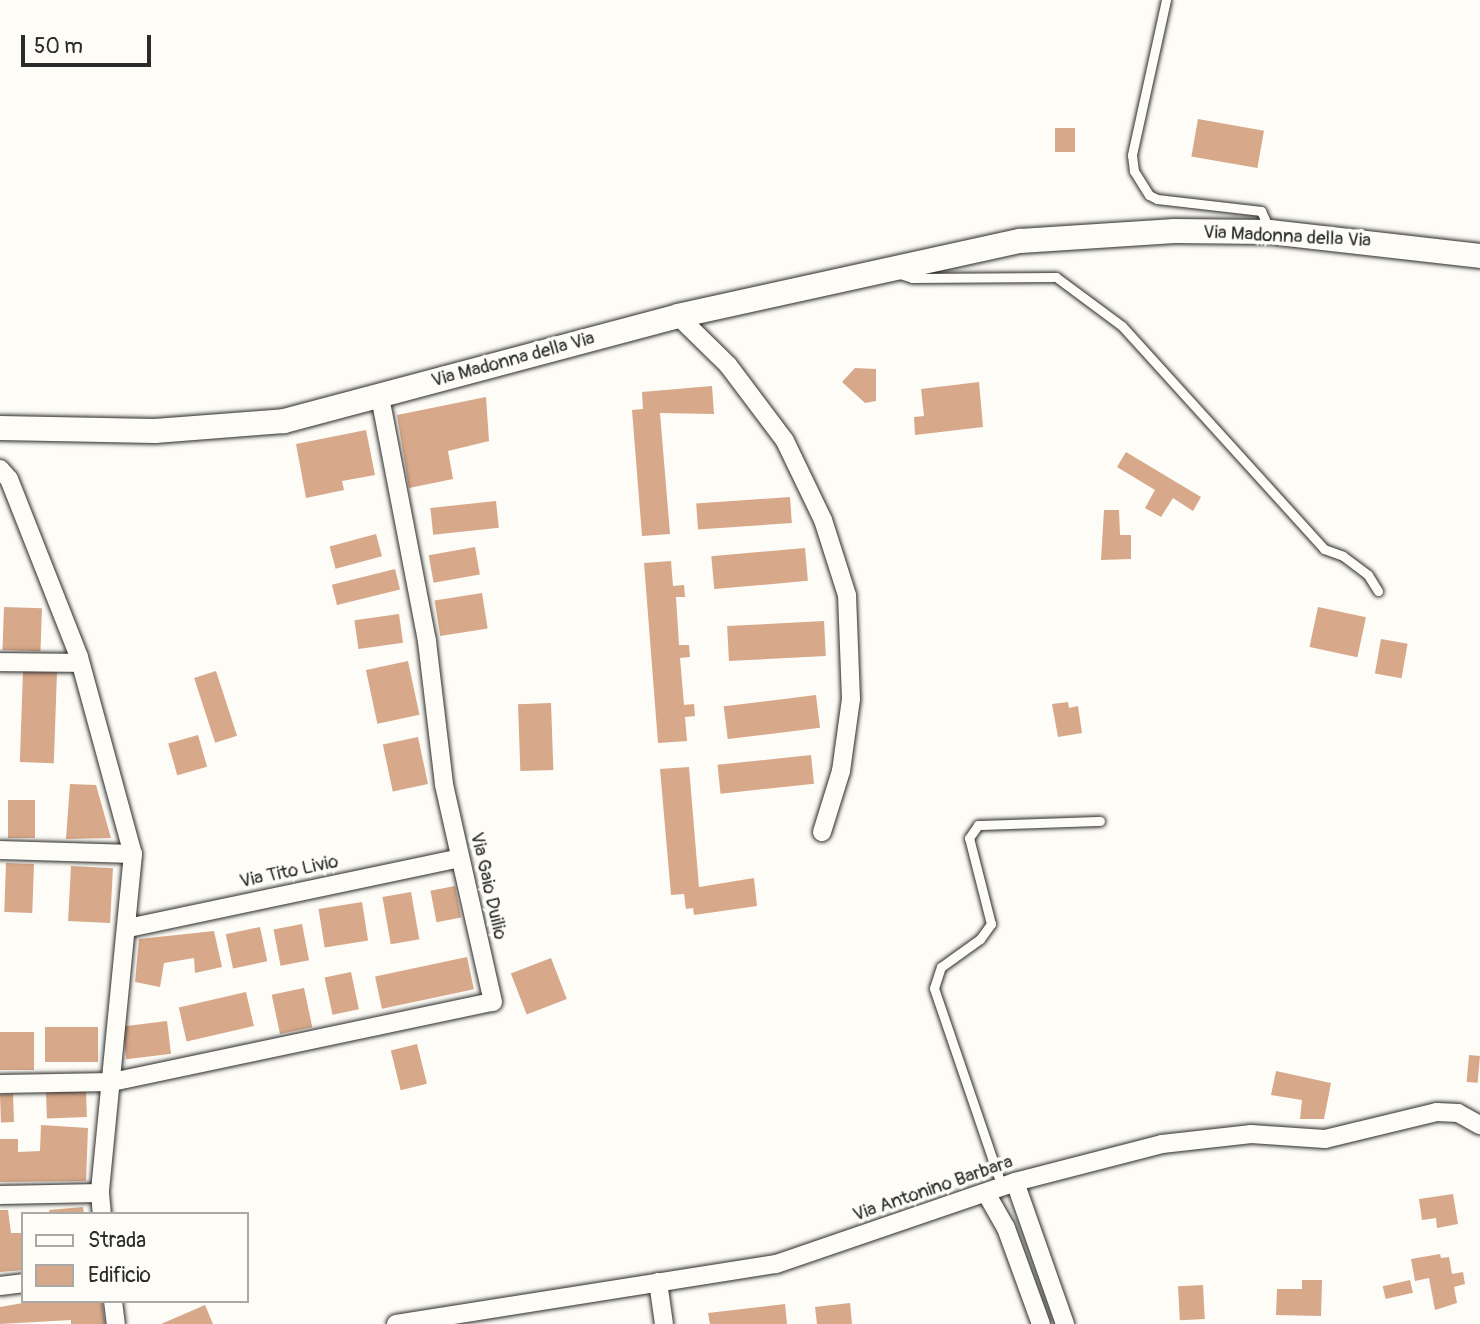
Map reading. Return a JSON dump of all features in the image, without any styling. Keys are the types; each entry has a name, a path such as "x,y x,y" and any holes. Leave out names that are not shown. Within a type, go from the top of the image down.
{"street":[{"name":"Via Madonna della Via","path":"0,428 155,431 284,421 678,316 1020,241 1270,232 1480,256"},
{"path":"678,316 728,365 785,441 823,520 847,595 851,699 841,771 822,832"},
{"name":"Via Gaio Duilio","path":"112,1082 493,1002 444,784 427,641 380,396"},
{"path":"0,469 9,479 80,663 133,854 128,928 100,1193 102,1212"},
{"path":"0,662 80,663"},
{"path":"0,850 133,854"},
{"name":"Via Tito Livio","path":"128,928 459,858"},
{"path":"0,1084 112,1082"},
{"name":"Via Antonino Barbara","path":"396,1324 776,1264 1001,1187 1195,1138 1251,1134 1325,1139 1437,1112 1458,1113 1480,1125"},
{"path":"1001,1187 1006,1228 1041,1324"},
{"path":"1001,1187 1065,1324"},
{"path":"0,1195 100,1193"},
{"path":"658,1282 664,1324"},
{"path":"0,1286 21,1283"},
{"path":"113,1303 116,1324"}],"lane":[{"path":"1166,0 1132,155 1134,170 1149,195 1157,199 1261,211 1270,232"},
{"path":"892,271 912,278 1056,277 1122,326 1324,549 1343,556 1368,575 1378,591"},
{"path":"1001,1187 934,988 941,967 980,939 990,924 969,838 978,825 1100,821"}],"building":[{"path":"1198,119 1264,131 1257,168 1191,156"},
{"path":"1055,128 1075,128 1075,152 1055,152"},
{"path":"855,368 876,369 876,401 865,403 842,382"},
{"path":"979,382 983,427 915,435 914,417 924,416 921,389"},
{"path":"712,386 714,414 660,413 670,534 642,536 632,410 643,409 642,392"},
{"path":"486,397 489,441 448,451 453,479 409,488 397,415"},
{"path":"366,430 375,475 342,481 344,490 306,498 296,444"},
{"path":"1126,452 1201,497 1193,511 1173,498 1161,517 1145,508 1155,490 1117,467"},
{"path":"790,497 792,523 698,529 696,504"},
{"path":"496,501 499,528 433,535 430,508"},
{"path":"1104,510 1119,510 1120,535 1131,535 1131,559 1101,560"},
{"path":"376,534 382,556 336,569 330,546"},
{"path":"475,547 480,575 434,583 429,555"},
{"path":"805,548 808,581 714,589 711,556"},
{"path":"671,561 673,586 684,585 685,597 676,597 679,645 689,645 690,657 680,658 684,705 694,704 695,716 685,717 687,741 658,743 644,563"},
{"path":"395,569 400,589 337,605 332,585"},
{"path":"482,593 488,629 440,636 435,601"},
{"path":"4,607 42,608 40,651 2,650"},
{"path":"1318,607 1366,617 1357,657 1309,647"},
{"path":"399,614 403,643 358,649 354,620"},
{"path":"824,621 826,656 729,661 727,626"},
{"path":"1381,639 1408,644 1402,678 1375,673"},
{"path":"408,661 419,715 377,724 366,670"},
{"path":"23,671 57,672 54,763 20,762"},
{"path":"216,671 237,736 215,743 194,678"},
{"path":"816,695 820,728 728,739 724,706"},
{"path":"1068,702 1069,708 1078,706 1082,733 1058,737 1052,704"},
{"path":"551,703 553,770 520,771 518,704"},
{"path":"198,735 207,767 177,775 168,744"},
{"path":"418,737 428,784 393,791 383,744"},
{"path":"811,755 814,784 721,794 718,765"},
{"path":"689,767 699,887 754,878 757,906 694,915 693,908 686,909 684,894 671,895 660,769"},
{"path":"70,784 96,785 111,838 66,839"},
{"path":"8,800 35,800 35,838 8,838"},
{"path":"6,863 34,864 32,913 4,912"},
{"path":"71,866 113,868 110,923 68,921"},
{"path":"455,886 461,917 437,922 430,891"},
{"path":"411,892 419,939 391,944 382,897"},
{"path":"362,902 368,941 325,947 319,909"},
{"path":"302,924 309,960 281,966 274,930"},
{"path":"260,927 267,961 233,969 226,934"},
{"path":"214,931 222,967 195,973 194,958 164,963 160,987 135,982 139,939"},
{"path":"467,957 474,989 382,1009 375,977"},
{"path":"551,958 567,999 527,1014 511,973"},
{"path":"351,972 359,1009 332,1015 325,978"},
{"path":"304,988 312,1027 280,1034 272,995"},
{"path":"246,992 254,1026 187,1042 179,1008"},
{"path":"167,1021 171,1054 126,1059 122,1026"},
{"path":"45,1027 98,1027 98,1062 45,1062"},
{"path":"0,1032 34,1032 34,1070 0,1070"},
{"path":"417,1044 427,1084 401,1090 391,1051"},
{"path":"1469,1055 1480,1056 1478,1083 1467,1082"},
{"path":"1276,1071 1331,1083 1324,1119 1300,1119 1302,1100 1271,1095"},
{"path":"86,1091 87,1117 47,1118 46,1092"},
{"path":"0,1094 13,1094 14,1122 1,1122"},
{"path":"41,1125 88,1128 86,1181 0,1182 0,1139 18,1139 18,1152 40,1151"},
{"path":"1453,1194 1458,1224 1437,1228 1436,1218 1422,1220 1419,1199"},
{"path":"83,1207 84,1212 50,1212"},
{"path":"0,1210 8,1210 11,1233 21,1233 21,1270 0,1272"},
{"path":"1440,1254 1441,1258 1449,1257 1452,1274 1463,1272 1465,1284 1454,1287 1457,1303 1435,1310 1429,1278 1415,1281 1411,1259"},
{"path":"1302,1280 1322,1280 1321,1316 1276,1315 1277,1289 1302,1289"},
{"path":"1410,1280 1413,1293 1386,1299 1383,1286"},
{"path":"1203,1285 1205,1319 1180,1320 1178,1286"},
{"path":"23,1303 102,1303 105,1324 71,1324 71,1320 0,1324 0,1307"},
{"path":"850,1303 852,1324 817,1324 815,1307"},
{"path":"785,1304 787,1324 710,1324 708,1313"},
{"path":"205,1305 213,1324 161,1324"}]}
